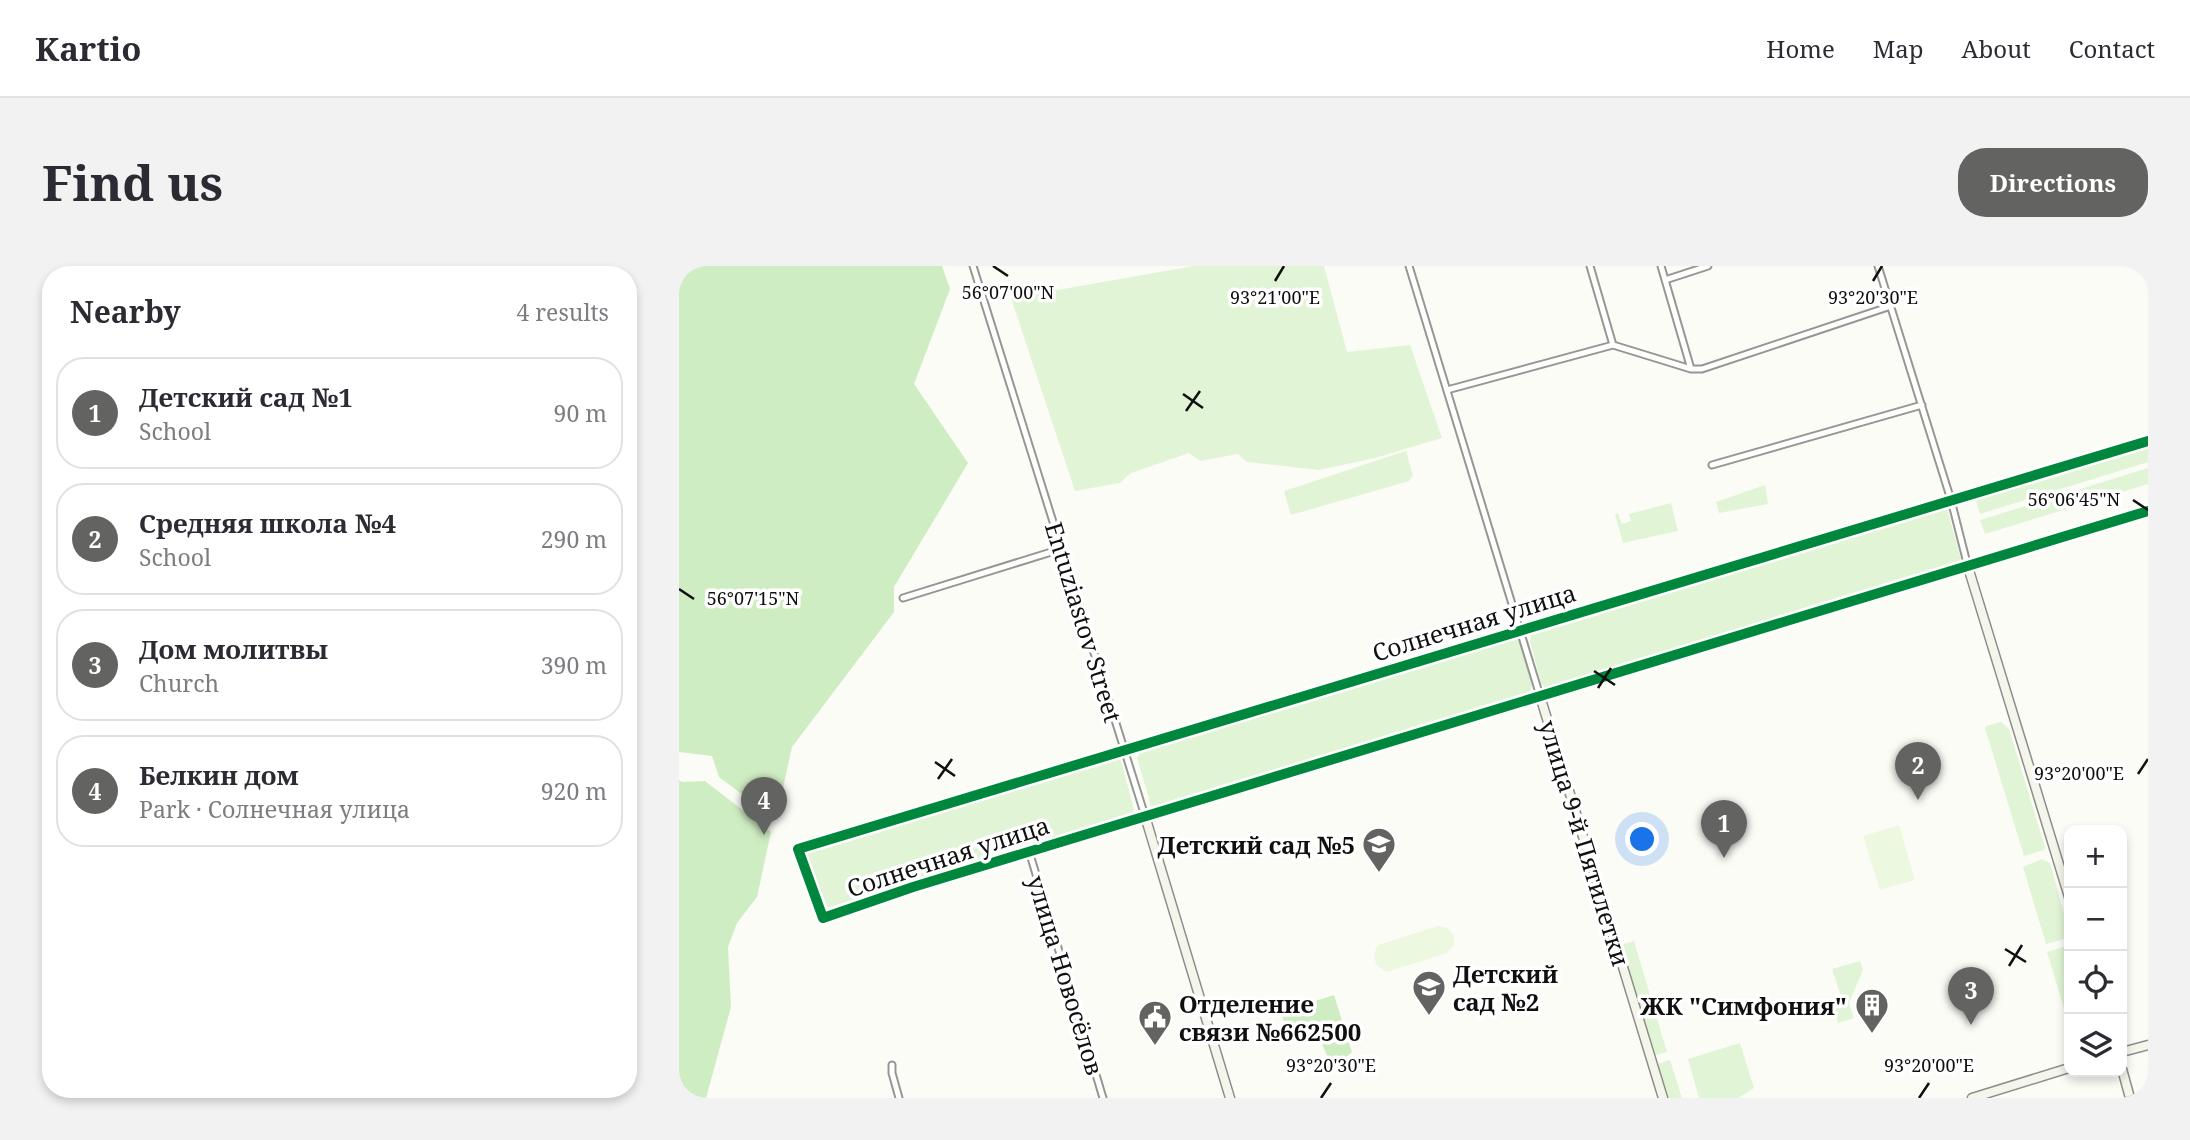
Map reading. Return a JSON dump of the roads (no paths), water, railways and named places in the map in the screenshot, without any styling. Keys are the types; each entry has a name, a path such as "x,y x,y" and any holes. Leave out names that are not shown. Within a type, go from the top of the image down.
{"street":[{"name":"Entuziastov Street","path":"973,266 1230,1098"},
{"name":"улица 9-й Пятилетки","path":"1409,266 1663,1098"},
{"path":"1590,266 1613,345"},
{"path":"1661,266 1691,369"},
{"path":"1665,280 1708,266"},
{"path":"1878,266 2066,888"},
{"path":"1447,390 1613,345 1691,369 1702,369 1891,306"},
{"path":"1712,465 1922,405"},
{"path":"1951,500 2148,441"},
{"name":"Солнечная улица","path":"1951,500 798,849 823,918 1029,851 2148,512"},
{"path":"902,598 1062,549"},
{"name":"улица Новосёлов","path":"1029,851 1103,1098"},
{"path":"2127,1051 2148,1045"},
{"path":"892,1065 899,1098"},
{"path":"1972,1098 2064,1070"},
{"path":"2124,1077 2130,1098"}],"place":[{"name":"Средняя школа №4","path":"1918,800"},
{"name":"Белкин дом","path":"764,835"},
{"name":"Детский сад №1","path":"1724,858"},
{"name":"Детский сад №5","path":"1379,874"},
{"name":"Детский сад №2","path":"1429,1017"},
{"name":"Дом молитвы","path":"1971,1025"},
{"name":"ЖК \"Симфония\"","path":"1872,1035"},
{"name":"Отделение связи №662500","path":"1155,1047"}]}
